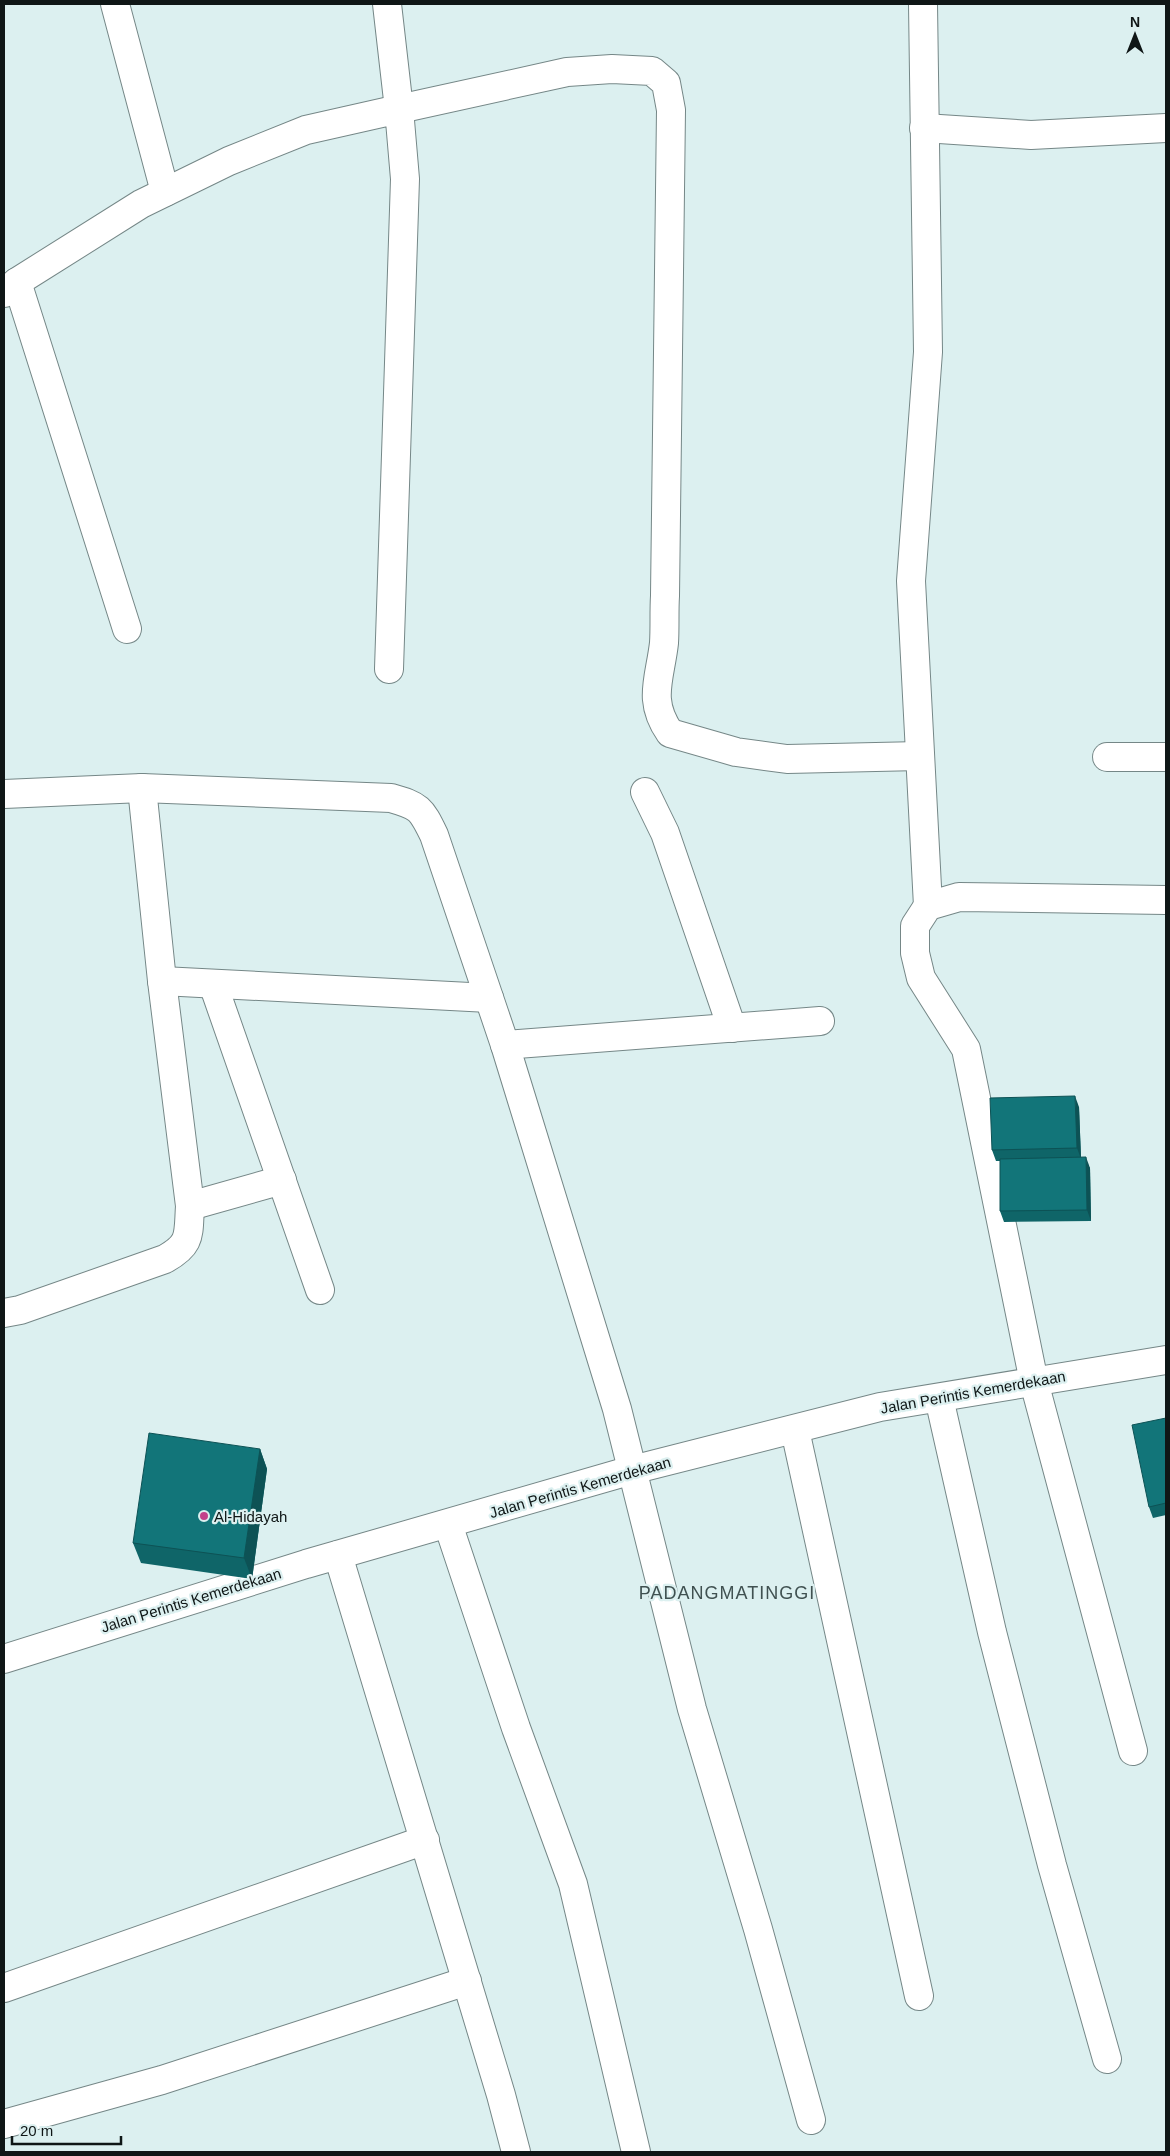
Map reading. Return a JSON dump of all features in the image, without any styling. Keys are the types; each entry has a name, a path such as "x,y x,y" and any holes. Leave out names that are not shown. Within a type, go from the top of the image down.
{"street":[{"path":"115,4 165,192"},
{"path":"387,4 399,109 404,179 389,669"},
{"path":"922,4 928,352 911,581 928,906 916,926 916,953 921,978 966,1049 1034,1382 1133,1751"},
{"path":"127,629 10,288 140,204 228,160 306,130 566,72 652,71 666,83 671,110 664,643 656,688 660,719 670,733 736,752 770,757 787,759 920,756"},
{"path":"924,128 1031,135 1166,128"},
{"path":"1107,757 1166,757"},
{"path":"4,1313 20,1310 165,1259 181,1251 187,1239 190,1206 162,980 142,788"},
{"path":"4,794 142,788 390,798 412,804 423,813 434,835 505,1045 617,1409 692,1709 758,1929 810,2120"},
{"path":"645,792 666,833 732,1028"},
{"path":"928,906 959,897 1166,900"},
{"path":"162,980 489,998"},
{"path":"213,984 320,1290"},
{"path":"505,1045 820,1021"},
{"path":"190,1206 282,1180"},
{"name":"Jalan Perintis Kemerdekaan","path":"4,1659 338,1555 632,1470 880,1408 1166,1360"},
{"path":"939,1398 994,1641 1052,1865 1107,2059"},
{"path":"795,1430 918,1996"},
{"path":"448,1524 516,1728 573,1884 636,2152"},
{"path":"338,1555 501,2095 516,2152"},
{"path":"4,1988 424,1840"},
{"path":"4,2124 162,2080 467,1982"}],"building":[{"path":"1075,1096 1077,1148 992,1150 990,1098"},
{"path":"1086,1157 1087,1210 1000,1211 1000,1159"},
{"path":"1166,1418 1166,1503 1149,1507 1132,1425"},
{"name":"Al-Hidayah","path":"149,1433 260,1449 244,1558 133,1543"}],"place":[{"name":"Al-Hidayah","path":"204,1516"}],"district":[{"name":"PADANGMATINGGI","path":"727,1593"}]}
